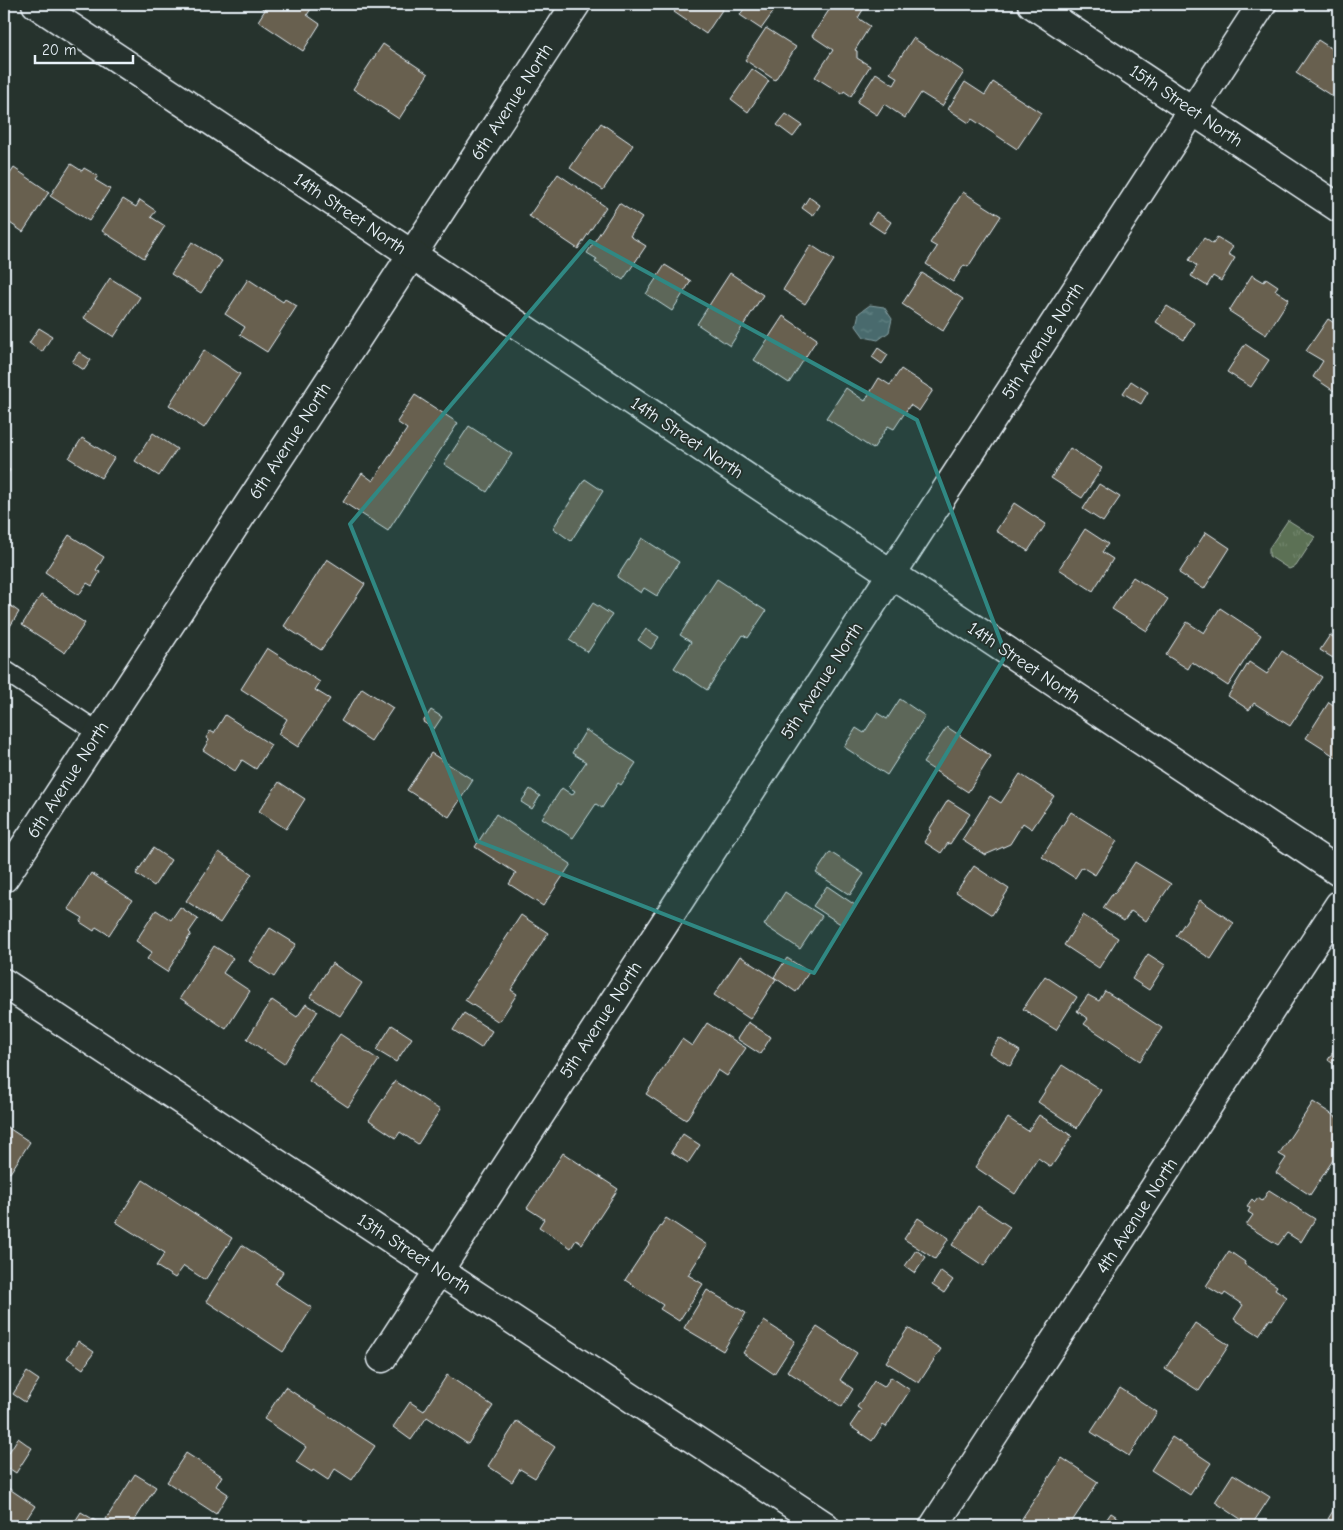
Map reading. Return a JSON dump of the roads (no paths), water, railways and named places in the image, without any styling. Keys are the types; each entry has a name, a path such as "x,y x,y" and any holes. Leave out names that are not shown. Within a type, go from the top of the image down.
{"street":[{"name":"14th Street North","path":"36,4 1339,872"},
{"name":"6th Avenue North","path":"4,878 576,4"},
{"name":"15th Street North","path":"1032,4 1339,208"},
{"name":"5th Avenue North","path":"382,1358 1262,4"},
{"name":"4th Avenue North","path":"934,1526 1339,905"},
{"name":"13th Street North","path":"4,983 825,1526"}],"lane":[{"path":"4,670 99,733"}],"water":[{"path":"870,305 884,307 892,319 889,332 878,340 864,337 856,326 859,313"}]}
